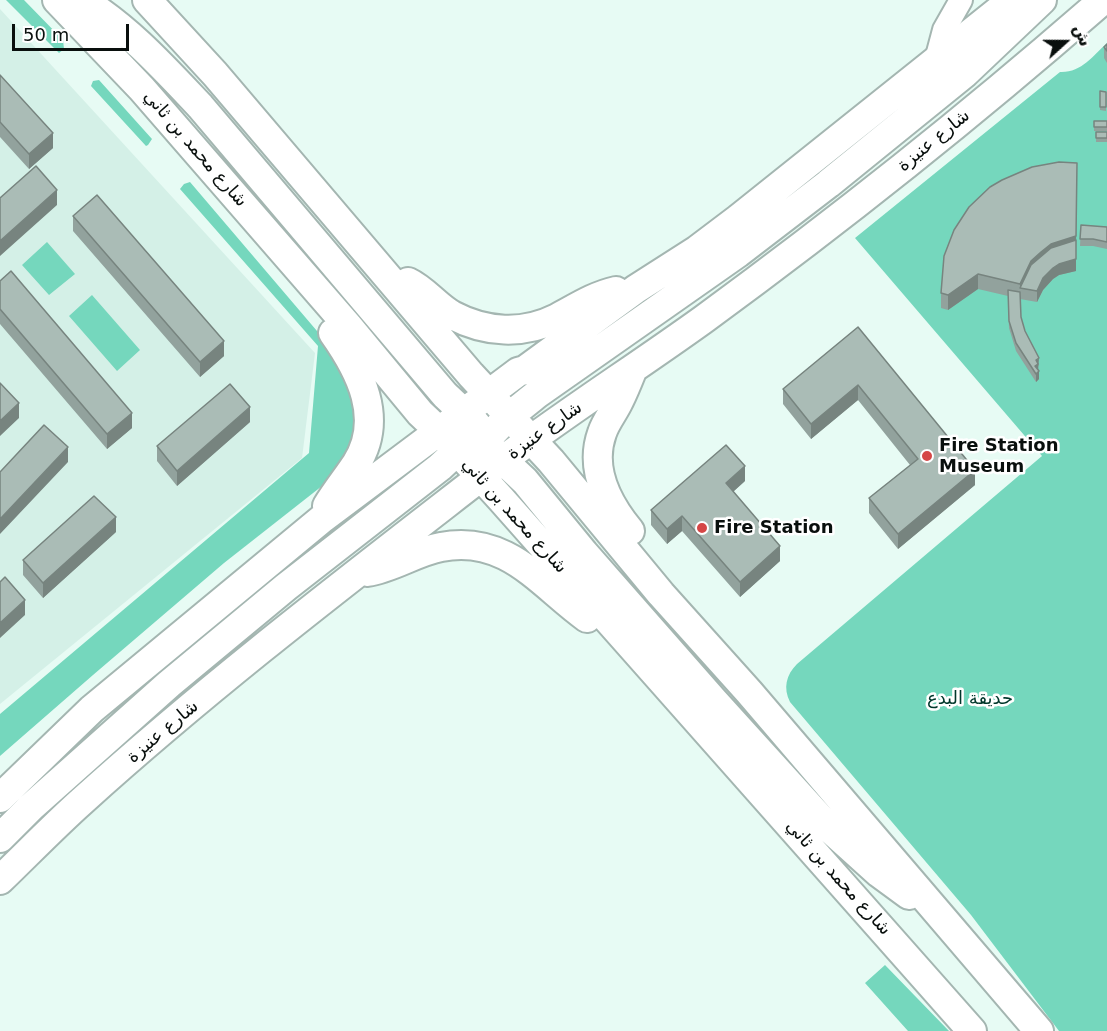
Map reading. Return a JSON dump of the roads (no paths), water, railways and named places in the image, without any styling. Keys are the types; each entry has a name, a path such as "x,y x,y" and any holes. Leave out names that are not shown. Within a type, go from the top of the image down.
{"main road":[{"name":"شارع محمد بن ثاني","path":"57,0 142,89 269,233 420,413 438,430"},
{"path":"82,0 132,38 161,64 200,106 445,395 525,481 584,553 828,827 879,873 949,925"},
{"path":"147,0 215,74 471,375 489,393"},
{"name":"شارع عنيزة","path":"0,880 90,794 353,574 479,477 489,393 518,372 525,370 636,289 697,250 1012,0"},
{"path":"0,838 31,807 169,684 286,587 537,394 729,259 828,184 964,73 1042,0"},
{"name":"شارع عنيزة","path":"0,798 92,709 323,518 438,430 530,441 633,370 779,264 1011,80 1103,0"},
{"path":"269,233 282,263 352,360 369,405 368,429 362,454 336,492 323,518"},
{"path":"388,276 411,284 456,317 486,328 503,330 518,330 544,324 609,293 636,289"},
{"path":"633,370 602,434 597,463 598,472 612,508 647,558 657,578 661,594"},
{"path":"530,441 551,461 661,594 1039,1031"},
{"name":"شارع محمد بن ثاني","path":"479,477 501,499 972,1031"},
{"path":"353,574 382,569 440,547 454,545 479,547 512,558 578,612 594,623 615,630"}],"street":[{"path":"936,60 944,30 961,0"}],"place":[{"name":"Fire Station Museum","path":"927,456"},
{"name":"Fire Station","path":"702,528"}],"park label":[{"name":"حديقة البدع","path":"970,699"}]}
